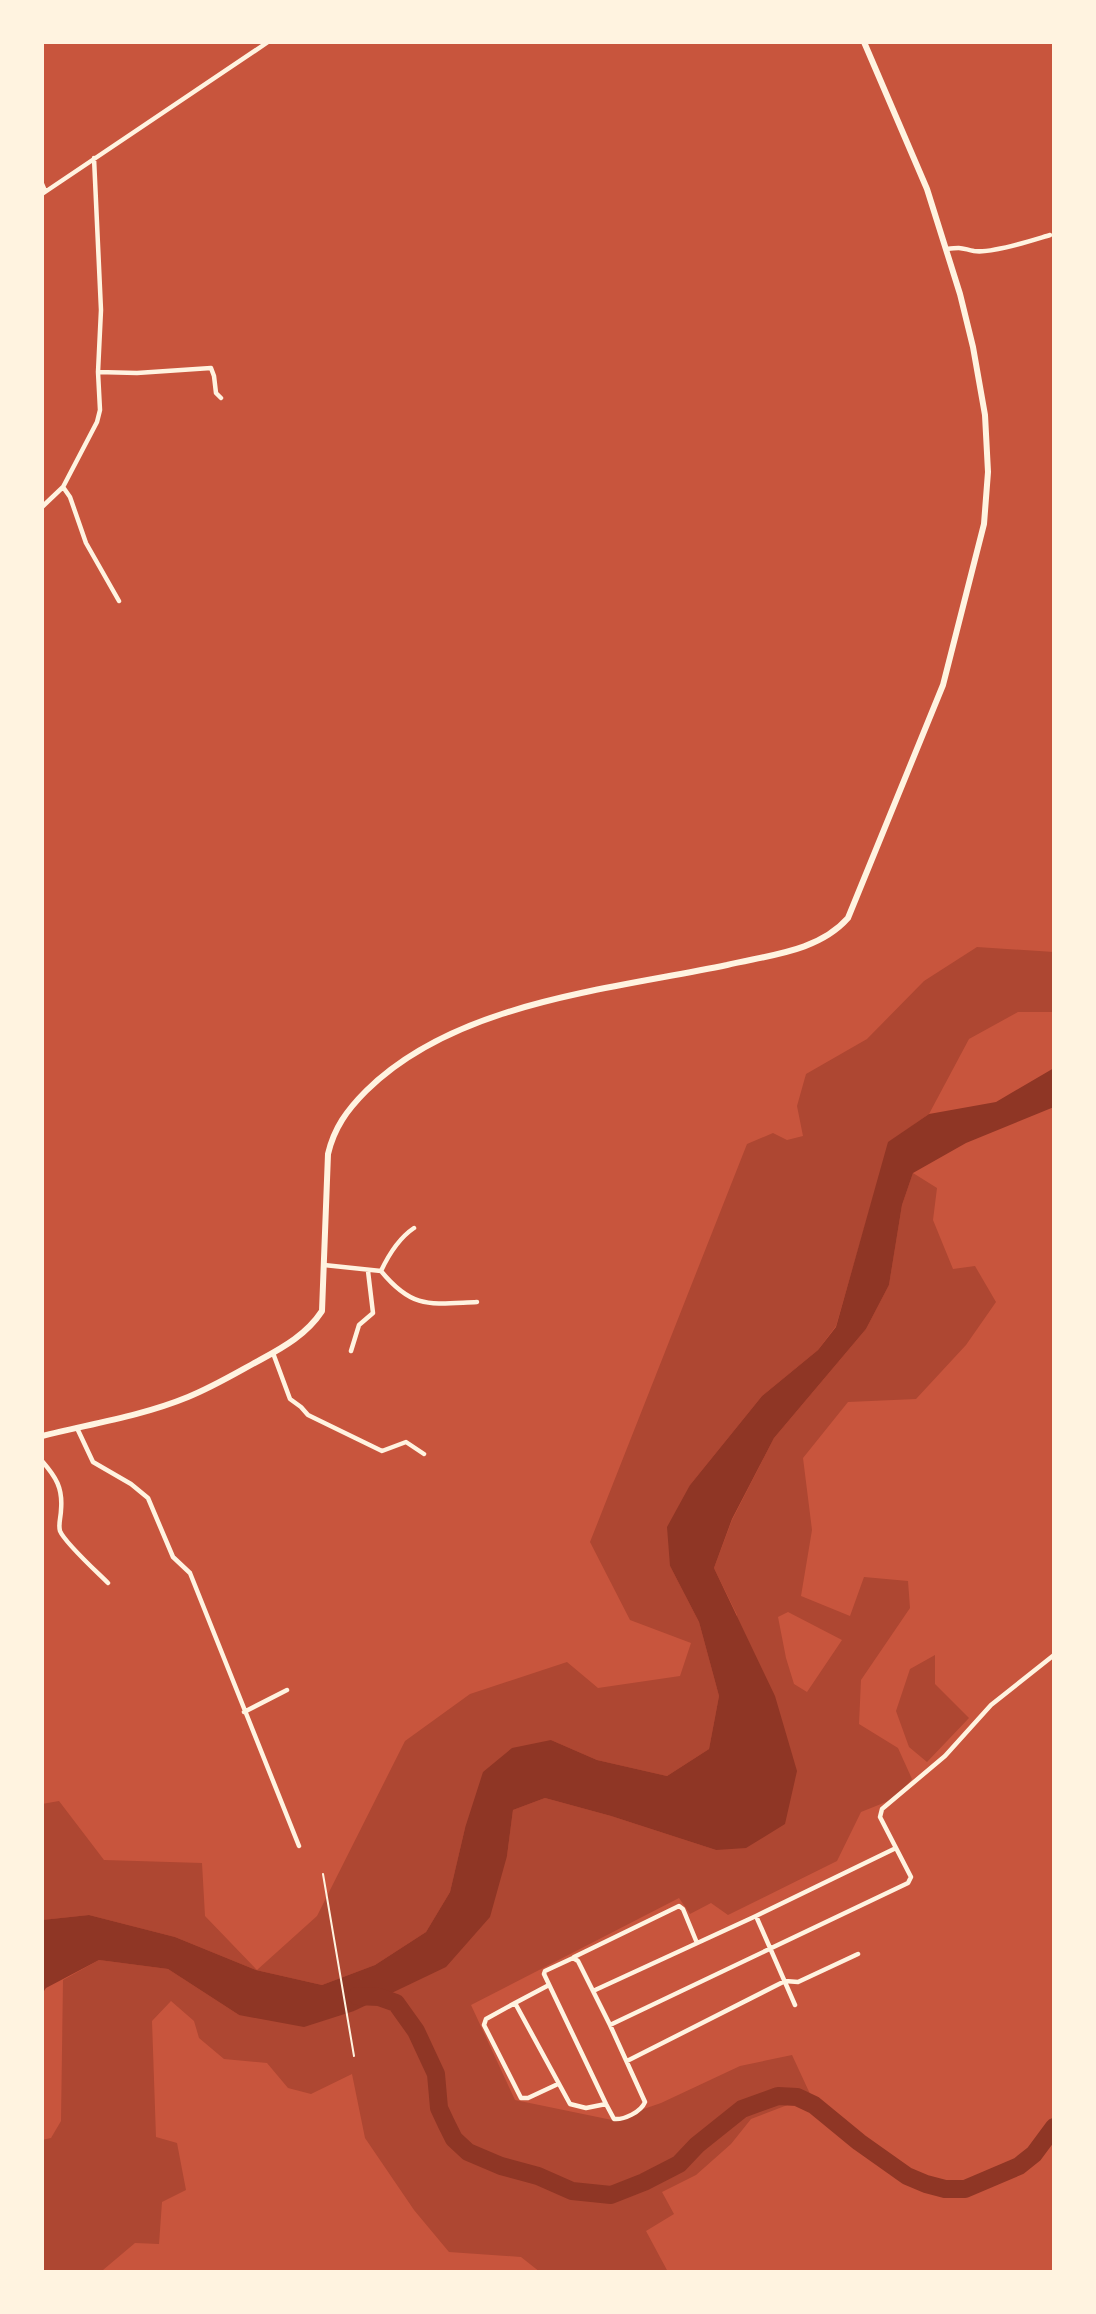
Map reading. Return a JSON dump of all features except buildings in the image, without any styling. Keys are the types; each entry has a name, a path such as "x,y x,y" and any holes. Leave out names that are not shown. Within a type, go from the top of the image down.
{"main road":[{"path":"42,1436 186,1398 302,1335 322,1311 331,1141 341,1120 355,1102 403,1060 446,1036 503,1014 604,988 808,946 830,935 848,918 943,685 984,524 988,472 985,415 973,347 947,249 927,189 864,42"}],"street":[{"path":"42,184 44,192 268,42"},
{"path":"42,507 63,487 97,422 101,397 98,372 101,310 94,158"},
{"path":"947,249 965,246 974,251 1015,245 1050,235"},
{"path":"98,372 211,369 215,376 216,393 221,397"},
{"path":"63,487 86,543 119,601"},
{"path":"382,1271 393,1249 405,1234 414,1228"},
{"path":"324,1265 382,1271 398,1290 412,1299 445,1303 477,1301"},
{"path":"351,1351 359,1325 373,1313 368,1271"},
{"path":"273,1353 290,1399 308,1415 382,1451 406,1442 424,1454"},
{"path":"77,1427 93,1462 131,1484 148,1498 173,1557 190,1573 299,1846"},
{"path":"42,1461 61,1489 62,1512 59,1522 63,1537 108,1583"},
{"path":"610,2025 908,1883 911,1877 880,1817 882,1809 945,1756 991,1705 1054,1655"},
{"path":"244,1712 287,1690"},
{"path":"593,1991 896,1848"},
{"path":"573,1958 578,1961 641,2092 644,2105 618,2120 614,2119 606,2104 549,1985 545,1971 679,1906 683,1909 697,1943"},
{"path":"756,1916 796,2005"},
{"path":"627,2061 785,1981 798,1982 858,1954"},
{"path":"549,1985 486,2019 485,2025 521,2098 528,2098 558,2084"},
{"path":"515,2003 570,2104 578,2108 606,2104"}],"path":[{"path":"323,1874 354,2056"}],"shaded area":[{"path":"977,947 1054,952 1054,1012 1018,1012 969,1039 929,1114 889,1142 836,1326 818,1350 762,1396 690,1485 670,1566 699,1622 719,1696 709,1749 667,1776 597,1760 551,1740 465,1828 450,1892 426,1932 375,1965 322,1985 256,1970 175,1937 89,1915 42,1920 42,1804 59,1801 104,1860 202,1863 205,1916 257,1970 317,1916 405,1741 470,1694 567,1662 598,1688 680,1676 691,1643 630,1620 590,1542 747,1144 773,1133 787,1140 803,1136 797,1106 806,1074 867,1039 924,981"},
{"path":"1054,1068 1054,1107 966,1143 913,1173 902,1205 889,1285 866,1329 774,1438 732,1519 714,1568 775,1696 797,1771 785,1824 746,1848 716,1850 545,1798 513,1810 507,1856 490,1917 446,1967 354,2011 304,2027 239,2015 168,1969 99,1960 46,1988 42,1994 42,1920 89,1915 175,1937 256,1970 322,1985 375,1965 426,1932 450,1892 465,1828 483,1772 512,1748 551,1740 597,1760 667,1776 709,1749 719,1696 699,1622 670,1566 667,1527 690,1485 762,1396 818,1350 836,1327 888,1142 929,1114 996,1102"},
{"path":"913,1173 937,1188 933,1220 953,1269 975,1266 996,1302 966,1345 916,1399 848,1402 803,1458 812,1530 801,1596 850,1616 864,1577 908,1581 910,1608 861,1680 859,1724 898,1748 912,1779 896,1798 861,1812 837,1861 728,1915 711,1903 690,1914 679,1898 471,2005 515,2100 612,2120 661,2103 740,2066 792,2055 811,2096 751,2119 731,2144 696,2175 662,2192 674,2214 646,2231 668,2272 540,2272 521,2257 449,2252 414,2210 365,2138 352,2074 311,2094 288,2088 267,2063 224,2059 199,2038 194,2021 171,2001 152,2021 156,2137 177,2143 186,2190 162,2202 159,2244 135,2243 103,2272 42,2272 42,2140 51,2138 61,2121 63,1980 99,1960 168,1969 239,2015 354,2011 507,1856 513,1810 545,1798 716,1850 737,1615 714,1568 732,1520 774,1438 866,1329 889,1285 902,1205","holes":["788,1612 842,1640 807,1692 794,1684 778,1617"]},
{"path":"935,1655 935,1684 969,1718 927,1762 909,1747 896,1711 910,1669"}],"waterway":[{"path":"357,1996 379,1997 396,2003 416,2031 436,2074 439,2108 454,2139 468,2152 501,2166 538,2176 572,2191 611,2195 644,2182 679,2164 697,2145 742,2109 778,2096 797,2097 814,2105 859,2142 907,2176 945,2189 965,2189 1019,2166 1034,2154 1054,2127"}]}
